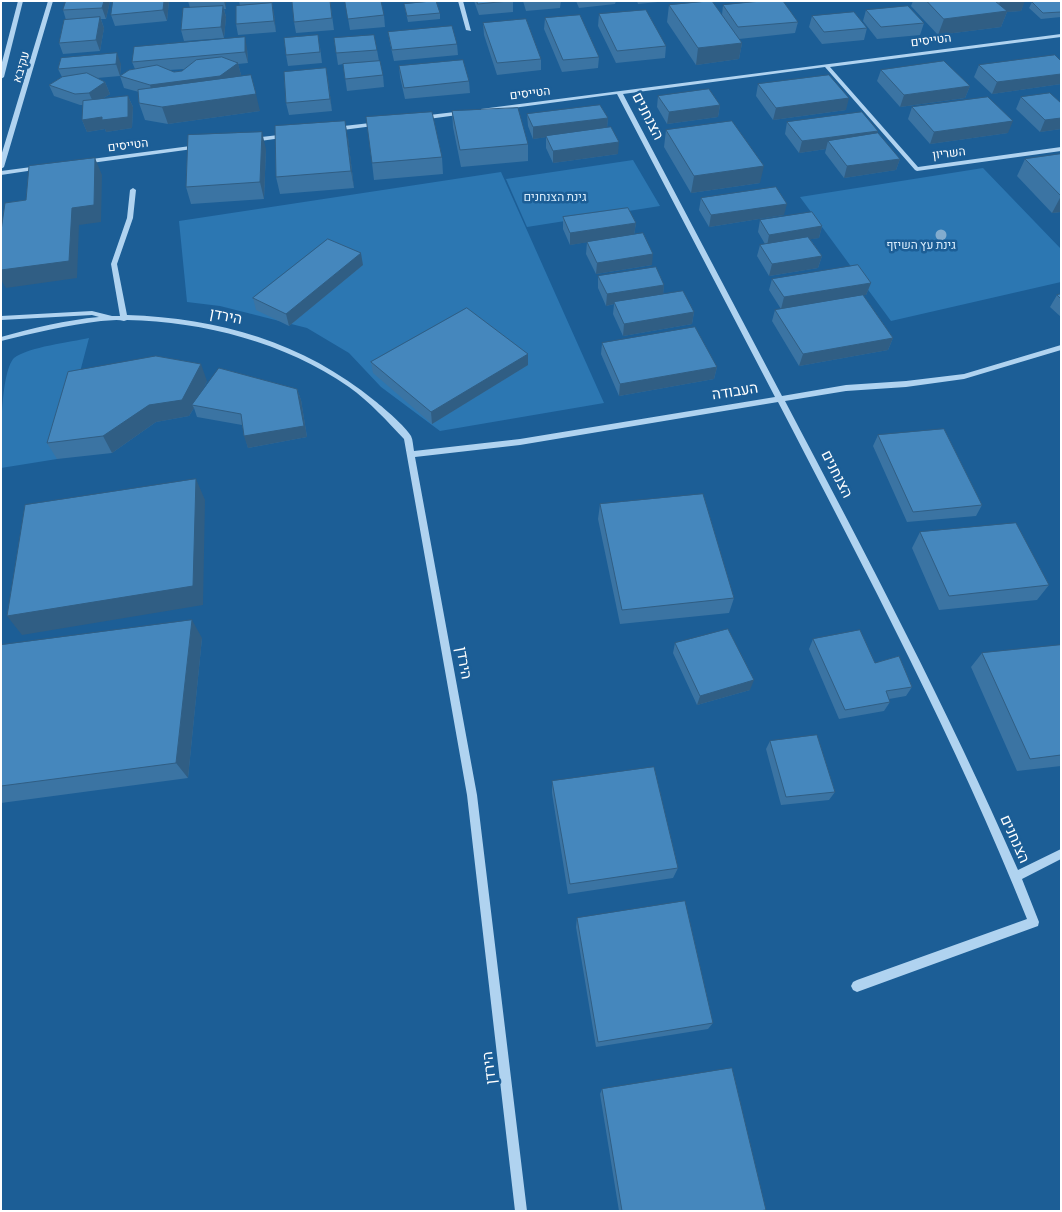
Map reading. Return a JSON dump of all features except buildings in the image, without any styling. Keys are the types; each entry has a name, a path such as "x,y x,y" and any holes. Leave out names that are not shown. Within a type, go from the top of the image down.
{"street":[{"name":"עקיבא","path":"1,76 21,1"},
{"name":"עקיבא","path":"1,167 51,1"},
{"path":"460,1 469,30"},
{"name":"הטייסים","path":"477,111 1061,35"},
{"name":"השריון","path":"826,65 916,169 1061,150"},
{"name":"הצנחנים","path":"619,92 781,398 941,711 1016,876 1034,922 857,986"},
{"path":"417,119 467,112"},
{"path":"329,130 388,122"},
{"path":"250,141 299,134"},
{"name":"הטייסים","path":"76,163 210,146"},
{"path":"1,173 48,167"},
{"path":"124,319 114,264 130,218 133,190"},
{"name":"הירדן","path":"1,318 92,313 124,319"},
{"name":"הירדן","path":"1,339 66,324 142,318 248,335 290,350 332,370 368,397 391,418 408,438 472,795 521,1211"},
{"name":"העבודה","path":"412,454 520,442 846,388 906,384 964,376 1061,347"},
{"name":"הצנחנים","path":"1016,876 1061,854"}],"green space":[{"name":"גינת הצנחנים","path":"633,160 660,206 527,227 506,179"},
{"name":"גינת עץ השיזף","path":"983,168 1061,249 1061,282 891,321 800,197"},
{"path":"501,172 604,403 440,431 381,387 349,353 307,328 220,306 187,302 179,221"},
{"path":"89,338 57,459 1,468 1,426 4,393 9,366 14,358 39,348"}]}
